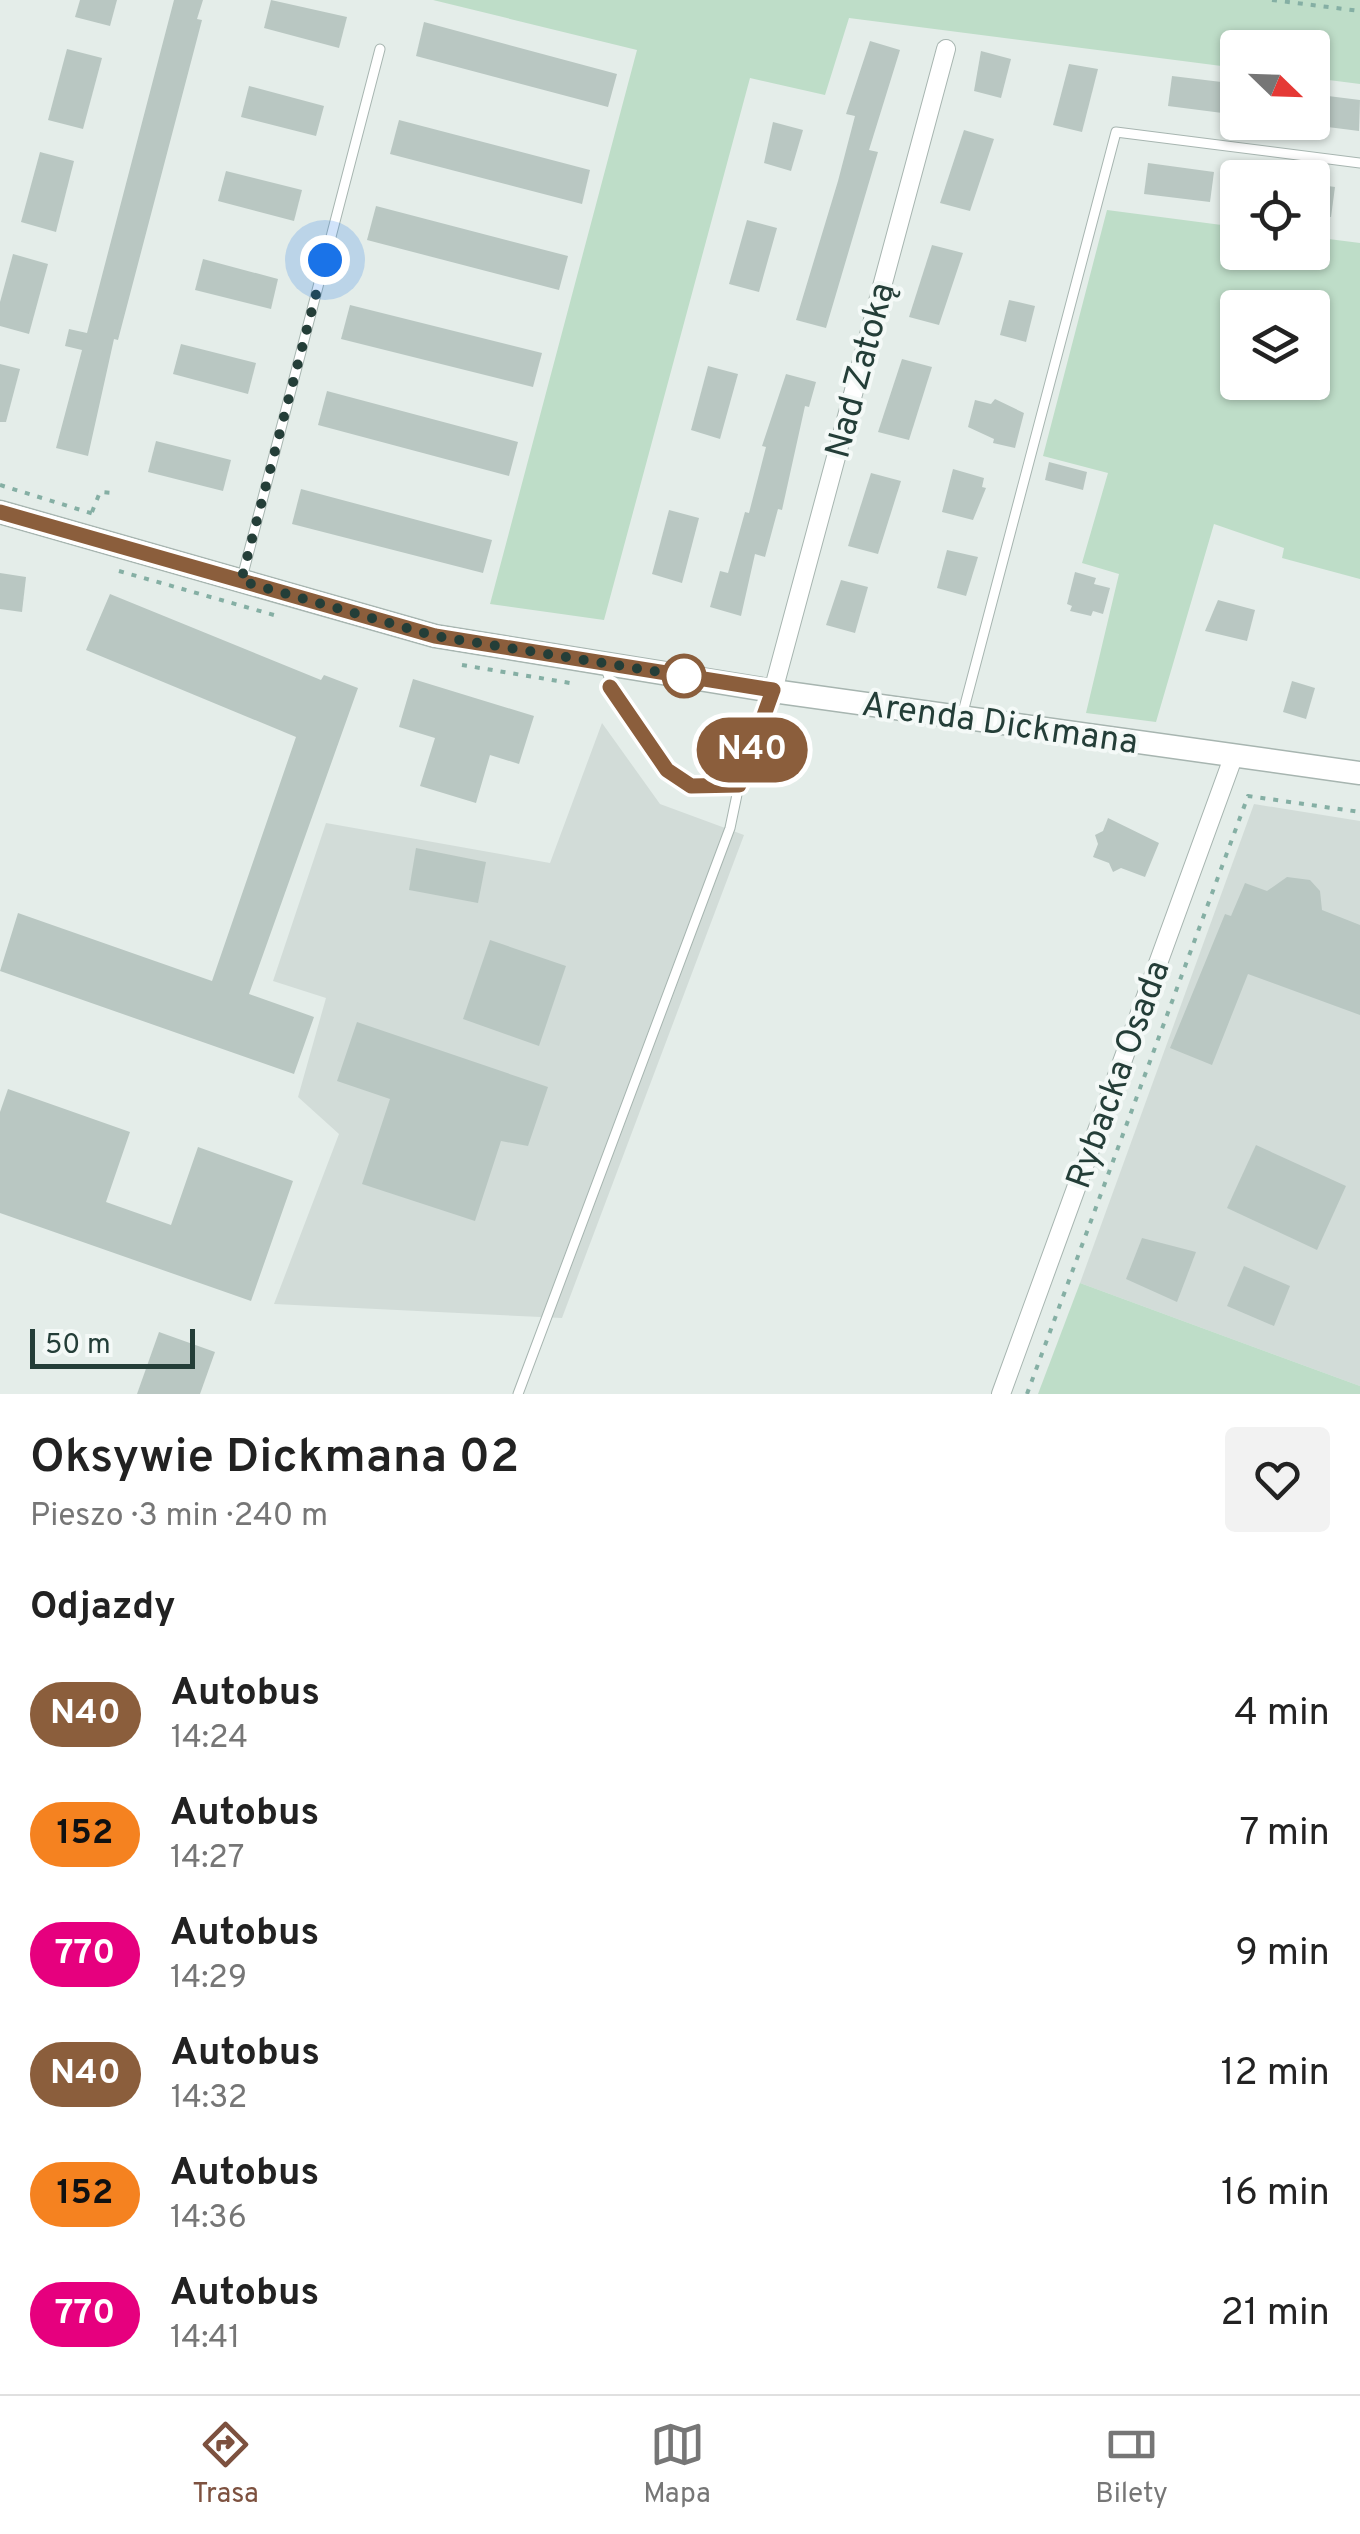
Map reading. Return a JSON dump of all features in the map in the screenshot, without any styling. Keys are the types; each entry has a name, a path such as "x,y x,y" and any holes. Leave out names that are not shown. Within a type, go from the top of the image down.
{"street":[{"name":"Nad Zatoką","path":"773,690 946,49"},
{"name":"Arenda Dickmana","path":"0,512 435,636 773,690 1360,773"},
{"name":"Rybacka Osada","path":"1002,1394 1234,755"}],"lane":[{"path":"241,581 380,49"},
{"path":"962,716 1116,132 1360,164"},
{"path":"606,664 610,687 667,770 691,786 739,785"},
{"path":"518,1394 730,828 739,785 773,690"}],"path":[{"path":"1272,0 1360,11"},
{"path":"1348,10 1350,0"},
{"path":"0,485 92,512 103,519"},
{"path":"92,512 100,492 113,493"},
{"path":"1264,798 1266,783"},
{"path":"1027,1394 1248,796 1360,812"}],"shaded area":[{"path":"602,723 660,804 744,835 562,1318 274,1304 339,1134 298,1097 326,998 273,981 326,823 550,863"},
{"path":"1254,804 1360,821 1360,1386 1080,1283"}],"green space":[{"path":"433,0 1360,0 1360,84 1330,80 1330,30 1220,30 1220,66 849,18 825,95 750,78 604,620 490,604 637,50"},
{"path":"1107,210 1220,225 1220,270 1330,270 1330,239 1360,243 1360,579 1282,558 1284,548 1214,524 1156,722 1086,713 1119,574 1082,563 1108,473 1043,456"},
{"path":"1080,1283 1360,1386 1360,1394 1038,1394"}],"building":[{"path":"80,0 117,0 110,26 75,17"},
{"path":"174,0 203,0 197,19 202,20 118,340 114,339 88,456 56,448 82,350 65,346 69,329 87,333"},
{"path":"271,0 347,17 339,48 264,28"},
{"path":"424,22 617,74 608,107 416,56"},
{"path":"870,41 900,50 869,150 878,152 826,328 796,320 838,181 855,116 846,114"},
{"path":"67,49 102,58 83,129 48,120"},
{"path":"981,51 1011,59 1001,98 974,91"},
{"path":"1069,64 1098,69 1082,132 1053,125"},
{"path":"1172,76 1220,82 1220,113 1168,106"},
{"path":"249,86 324,106 316,136 241,117"},
{"path":"1330,96 1360,100 1359,131 1330,127"},
{"path":"399,120 590,170 582,204 390,154"},
{"path":"773,122 803,130 791,171 764,163"},
{"path":"964,130 994,139 970,211 940,203"},
{"path":"40,152 74,161 56,232 21,222"},
{"path":"1148,163 1214,172 1210,202 1144,194"},
{"path":"226,171 302,190 294,221 218,201"},
{"path":"1330,186 1335,187 1330,217"},
{"path":"376,206 568,256 559,290 367,240"},
{"path":"747,220 777,228 759,292 729,284"},
{"path":"932,245 963,253 939,325 909,317"},
{"path":"13,254 48,264 29,334 0,326 0,302"},
{"path":"203,259 278,279 271,309 195,290"},
{"path":"1009,300 1035,306 1026,342 1000,335"},
{"path":"350,305 542,353 533,387 341,339"},
{"path":"181,344 256,363 248,394 173,374"},
{"path":"902,359 932,367 909,440 878,432"},
{"path":"0,364 20,369 6,422 0,422"},
{"path":"708,366 738,374 720,439 691,430"},
{"path":"786,374 816,382 809,407 805,406 782,510 778,509 765,557 755,554 741,616 710,607 720,571 728,573 745,512 749,513 766,447 762,446"},
{"path":"327,391 518,442 509,476 318,425"},
{"path":"995,399 1024,413 1015,448 993,443 994,439 968,427 975,400 991,404"},
{"path":"156,441 231,460 223,491 148,472"},
{"path":"1049,462 1087,472 1083,490 1045,480"},
{"path":"953,469 984,478 982,487 986,488 973,520 942,512"},
{"path":"871,473 901,481 878,554 848,546"},
{"path":"301,489 492,540 483,573 292,524"},
{"path":"669,510 699,518 682,583 652,574"},
{"path":"947,550 978,557 966,596 937,588"},
{"path":"1075,572 1096,578 1094,584 1110,588 1103,614 1093,611 1091,616 1070,611 1072,606 1067,604"},
{"path":"0,573 26,577 22,612 0,609"},
{"path":"841,580 868,587 855,633 826,625"},
{"path":"110,594 321,680 324,675 358,688 249,994 314,1017 294,1074 0,971 18,913 212,981 296,737 86,650"},
{"path":"1218,600 1255,610 1247,641 1205,631"},
{"path":"413,679 534,716 519,764 490,755 476,803 420,786 435,738 399,727"},
{"path":"1292,681 1315,688 1306,719 1283,712"},
{"path":"1108,818 1159,843 1145,877 1121,868 1113,872 1109,863 1093,857 1098,844 1095,835 1103,831"},
{"path":"416,848 486,862 478,903 409,890"},
{"path":"1287,877 1310,880 1320,891 1322,910 1360,925 1360,1015 1248,974 1212,1065 1170,1048 1225,914 1231,916 1245,883 1267,891"},
{"path":"490,940 566,966 539,1046 463,1019"},
{"path":"357,1022 548,1087 528,1146 501,1141 475,1221 362,1184 390,1099 337,1081"},
{"path":"8,1089 130,1132 106,1202 171,1225 198,1147 293,1181 251,1301 0,1213 0,1112"},
{"path":"1256,1145 1346,1186 1317,1250 1227,1208"},
{"path":"1142,1238 1196,1252 1177,1302 1126,1279"},
{"path":"1244,1266 1290,1286 1274,1326 1227,1306"},
{"path":"159,1332 215,1352 200,1394 137,1394"}],"bus line":[{"name":"N40","path":"0,512 435,636 773,690 739,785 691,786 667,770 610,687"}],"route":[{"path":"325,260 241,581 435,636 684,676"}]}
